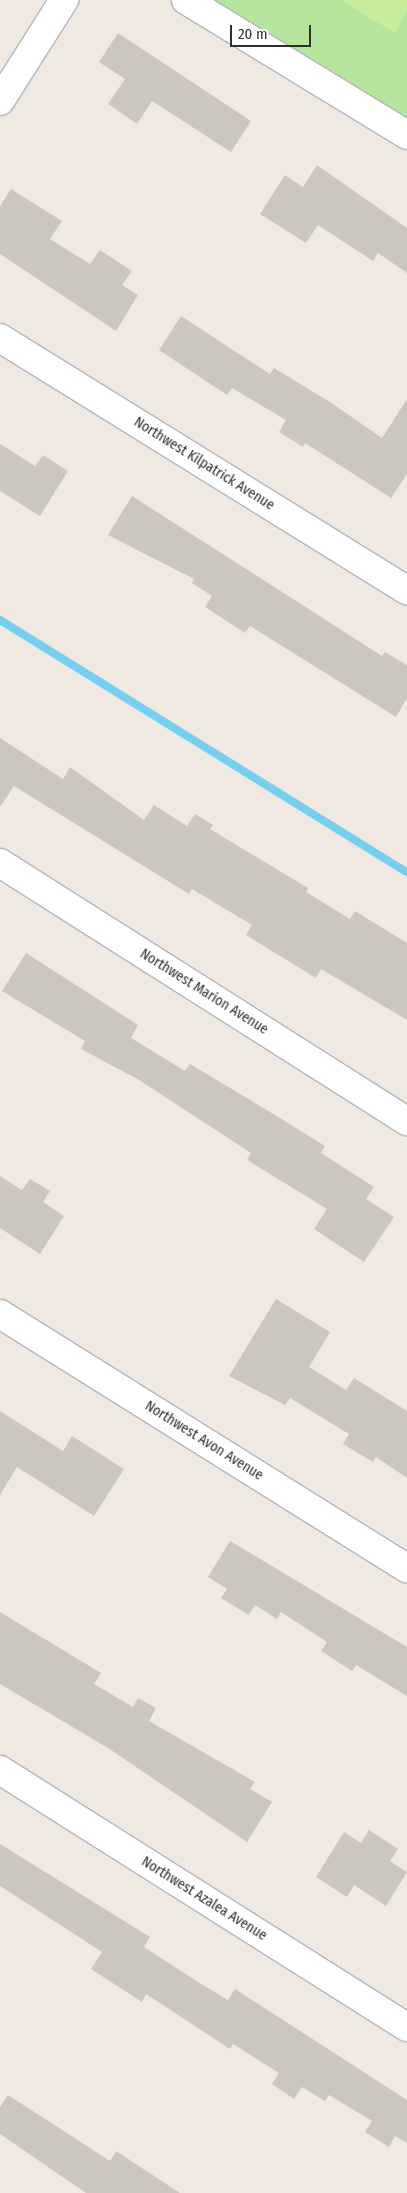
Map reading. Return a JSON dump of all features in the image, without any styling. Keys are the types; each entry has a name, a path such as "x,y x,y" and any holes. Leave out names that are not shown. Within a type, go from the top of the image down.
{"street":[{"path":"0,101 64,0"},
{"path":"186,0 407,135"},
{"name":"Northwest Kilpatrick Avenue","path":"0,338 407,590"},
{"name":"Northwest Marion Avenue","path":"0,863 407,1121"},
{"name":"Northwest Avon Avenue","path":"0,1314 407,1568"},
{"name":"Northwest Azalea Avenue","path":"0,1770 407,2027"}],"green space":[{"path":"207,0 407,0 407,123"},
{"path":"341,0 407,0 407,11 395,33"}],"building":[{"path":"118,33 251,121 231,152 152,101 137,124 108,104 125,79 99,62"},
{"path":"317,165 407,228 407,273 378,253 373,261 318,225 306,243 260,214 285,175 303,187"},
{"path":"11,189 62,221 50,239 90,264 100,250 132,271 122,285 138,295 116,331 0,254 0,206"},
{"path":"181,316 270,374 274,368 330,402 382,438 407,399 407,474 391,498 305,443 303,447 279,432 286,420 232,388 227,395 159,350"},
{"path":"0,444 35,466 43,455 68,471 40,516 0,491"},
{"path":"132,496 382,656 385,652 407,665 407,698 396,717 250,626 245,633 205,607 212,596 192,583 194,579 108,535"},
{"path":"0,738 63,779 70,767 144,820 154,805 187,826 195,814 213,825 210,829 308,888 306,892 350,919 355,911 407,943 407,1020 321,969 316,978 246,935 252,925 192,889 189,894 14,786 0,807"},
{"path":"26,953 138,1025 131,1038 185,1071 190,1064 275,1115 325,1146 321,1153 374,1187 366,1199 394,1217 364,1262 314,1229 327,1209 247,1160 251,1153 139,1080 81,1049 85,1041 2,991"},
{"path":"0,1176 22,1190 30,1179 50,1191 43,1202 64,1216 40,1254 0,1228"},
{"path":"276,1299 330,1332 309,1367 346,1390 354,1378 407,1411 407,1478 376,1457 373,1462 343,1444 349,1434 290,1398 285,1405 229,1376"},
{"path":"0,1411 63,1451 72,1436 124,1469 94,1516 17,1467 0,1495"},
{"path":"230,1541 407,1647 407,1696 356,1665 352,1671 321,1651 327,1642 281,1612 277,1619 255,1605 249,1615 221,1598 227,1589 208,1577"},
{"path":"0,1612 101,1673 94,1684 133,1707 138,1698 156,1708 149,1721 255,1782 250,1789 272,1802 247,1842 108,1748 0,1684"},
{"path":"369,1830 398,1849 390,1861 407,1872 386,1906 354,1885 347,1897 316,1877 344,1832 361,1843"},
{"path":"0,1844 150,1937 144,1947 198,1982 228,2000 235,1989 407,2100 407,2143 395,2136 389,2147 365,2132 372,2121 329,2095 325,2101 302,2087 294,2099 272,2084 279,2073 233,2044 230,2049 146,1994 142,2002 91,1969 102,1952 0,1886"},
{"path":"8,2095 110,2161 116,2151 180,2193 86,2193 0,2134 0,2107"}],"waterway":[{"path":"0,620 407,872"}]}
